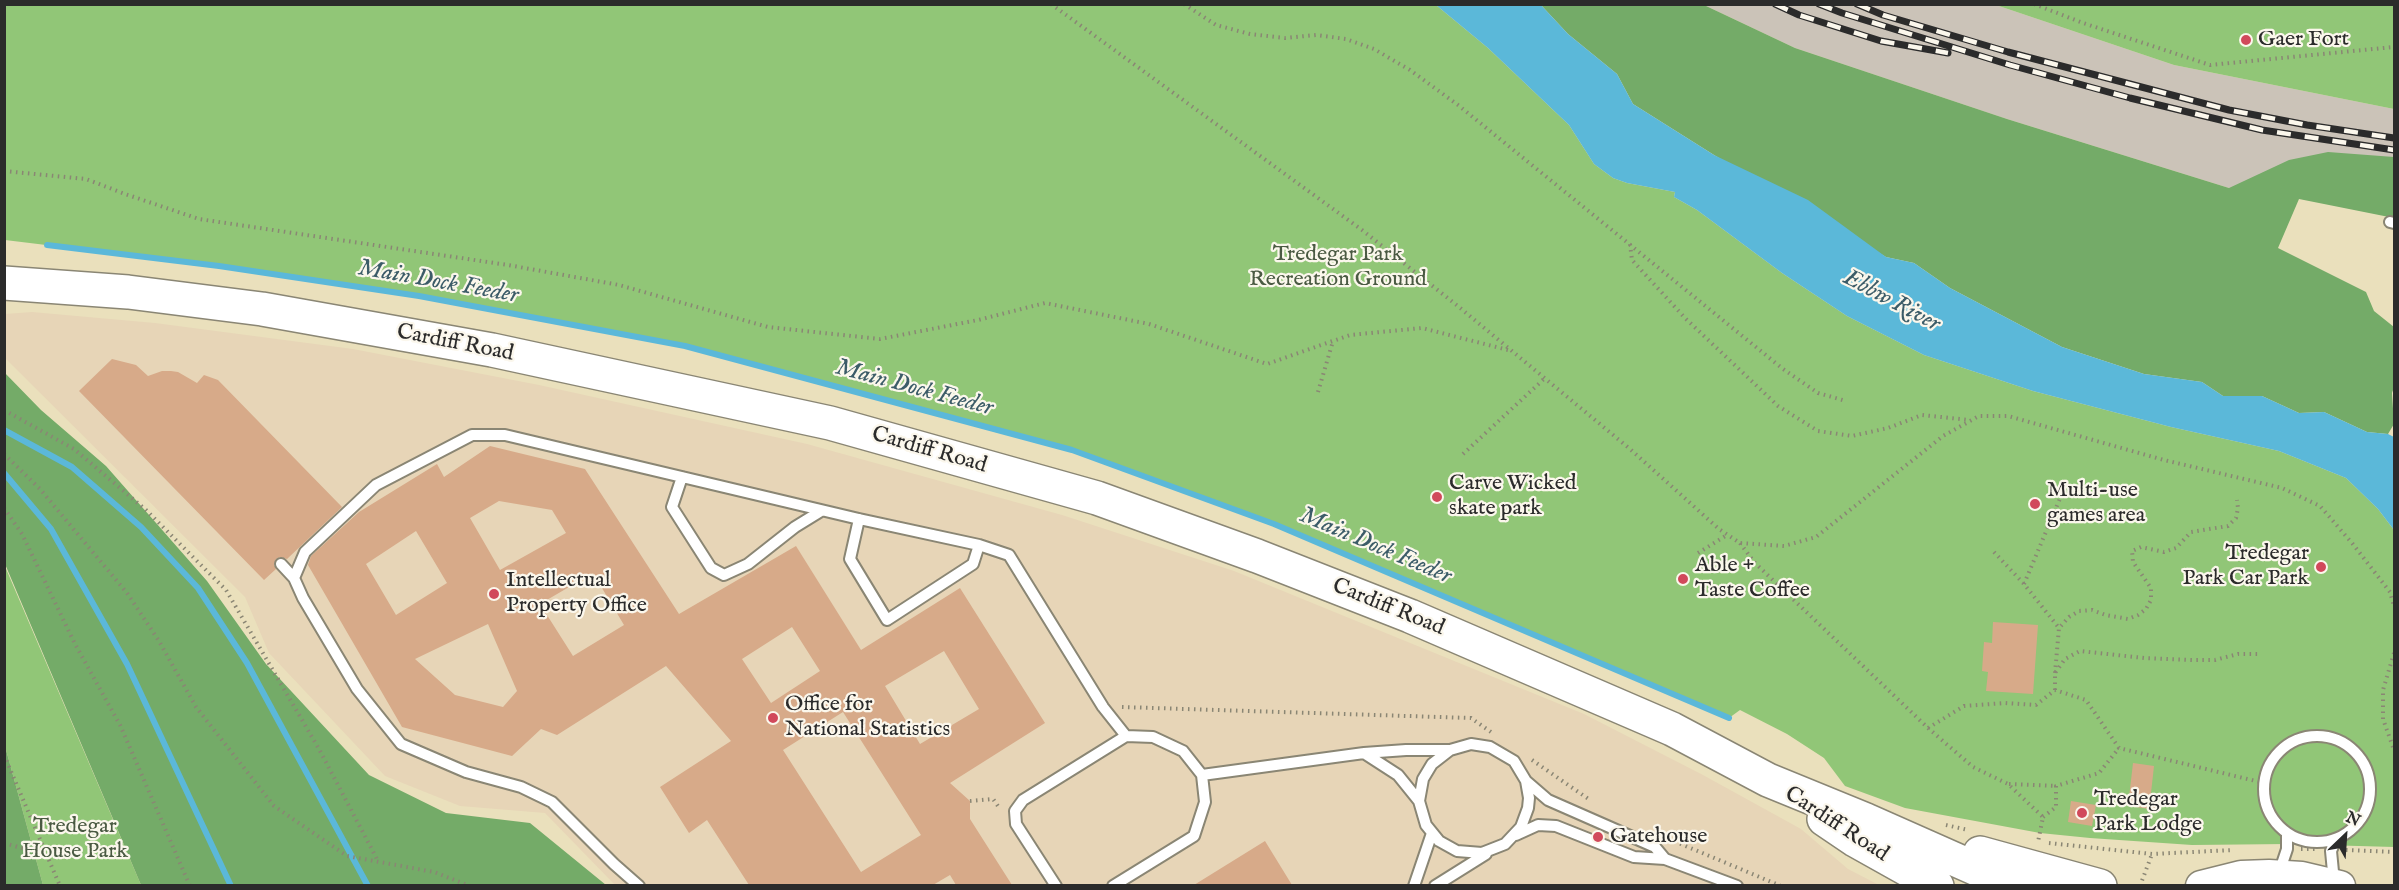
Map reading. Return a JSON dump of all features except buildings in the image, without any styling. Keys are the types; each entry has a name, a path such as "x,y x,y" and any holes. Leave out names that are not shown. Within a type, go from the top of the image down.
{"main road":[{"name":"Cardiff Road","path":"4,283 128,292 262,309 492,350 830,423 1097,498 1257,556 1421,621 1662,725 1767,780 1902,837"},
{"name":"Cardiff Road","path":"4,288 43,285"},
{"name":"Cardiff Road","path":"1767,780 1856,840 1937,885"},
{"path":"1902,837 2015,885"},
{"path":"1902,837 1991,855 2100,885"},
{"path":"2201,885 2241,876 2269,875 2302,877 2337,884"}],"lane":[{"path":"294,578 305,552 376,485 472,435 505,435 1009,555 1103,707 1126,736"},
{"path":"682,477 672,507 711,568 724,575 748,564 795,527 821,511"},
{"path":"859,519 850,559 887,620 973,564 978,546"},
{"path":"281,564 294,578 303,598 357,689 401,744 466,772 521,787 552,802 614,864 639,885"},
{"path":"1056,885 1016,824 1015,811 1023,800 1126,736 1153,737 1183,751 1202,776 1205,802 1194,836 1113,885"},
{"path":"2307,736 2336,738 2352,748 2365,765 2371,794 2365,813 2358,823 2336,839 2318,842 2304,840 2287,833 2277,825 2267,809 2264,783 2269,765 2282,748 2307,736"},
{"path":"1202,776 1364,753 1450,750 1471,744 1498,750 1514,761 1526,781 1548,800 1655,847 1665,859"},
{"path":"1450,750 1432,764 1423,779 1419,801 1421,812 1439,841 1457,850 1475,853 1492,850"},
{"path":"1364,753 1398,775 1419,801"},
{"path":"1515,835 1528,808 1526,781"},
{"path":"1435,885 1505,844 1515,835 1538,825 1556,826 1634,857 1665,859 1737,885"},
{"path":"1414,885 1432,833"},
{"path":"2269,875 2282,864 2287,849 2287,833"},
{"path":"2336,839 2331,851 2337,884"}],"path":[{"path":"1051,4 1362,230 1545,378 1727,535 1740,543 1754,562 1928,728 1973,767 2008,784 2043,817"},
{"path":"1184,4 1216,26 1250,34 1285,38 1316,35 1346,39 1374,49 1410,70 1458,105 1783,369 1818,393 1846,401"},
{"path":"2034,4 2083,23 2211,65 2394,47"},
{"path":"4,171 86,179 199,219 497,263 620,285 768,327 880,339 978,320 1045,303 1149,324 1267,364 1350,335 1422,328 1512,351"},
{"path":"1630,244 1632,260 1685,318 1778,406 1818,431 1852,436 1888,428 1922,415 1969,420"},
{"path":"1318,392 1334,341"},
{"path":"1463,454 1545,378"},
{"path":"4,410 74,449 146,510 226,590 319,749 378,861"},
{"path":"1740,543 1784,546 1816,537 1943,436 1979,416 2008,416 2164,460 2282,488 2320,506 2390,592 2394,606"},
{"path":"4,454 40,489 127,593 159,641 196,707 274,806 347,856 434,872 470,885"},
{"path":"2024,584 2064,489"},
{"path":"2059,628 2079,611 2092,610 2112,617 2128,619 2138,615 2146,609 2151,600 2151,588 2133,562 2132,551 2141,547 2164,552 2176,548 2191,532 2228,526 2236,518 2237,500"},
{"path":"4,508 22,534 75,644 120,725 190,885"},
{"path":"1698,553 1727,535"},
{"path":"1994,552 2024,584 2059,628 2055,690"},
{"path":"2055,673 2066,659 2080,651 2152,660 2215,660 2238,654 2260,654"},
{"path":"2394,653 2383,690 2383,719 2394,750"},
{"path":"1928,728 1964,706 2005,703 2036,705 2055,690"},
{"path":"2055,690 2086,700 2119,748 2264,783"},
{"path":"2008,784 2056,786 2099,773 2119,748"},
{"path":"4,755 60,885"},
{"path":"2038,842 2043,817 2056,807 2056,786"},
{"path":"4,843 47,855"},
{"path":"2140,885 2152,854"}],"shaded area":[{"path":"1704,5 1996,5 2174,65 2394,109 2394,213 2229,188 2007,119 1795,48"},
{"path":"32,312 155,323 353,349 539,385 807,444 1062,515 1234,571 1584,714 1703,775 1801,829 1848,869 1879,885 615,885 545,813 460,806 385,776 269,653 245,597 5,358 5,314"}],"green space":[{"name":"Tredegar Park Recreation Ground","path":"5,5 1436,5 1488,48 1569,125 1594,164 1613,178 1627,183 1675,192 1674,197 1697,210 1782,273 1847,316 1924,355 2033,391 2171,427 2279,451 2346,478 2378,509 2394,530 2394,847 2287,844 2192,845 2090,838 2040,833 1905,808 1845,786 1824,758 1787,734 1740,710 1729,718 1274,524 1072,450 685,346 419,296 219,266 5,240"},
{"path":"1541,5 1704,5 1795,48 2007,119 2229,188 2289,160 2328,152 2394,157 2394,218 2299,199 2278,248 2366,292 2374,311 2394,327 2394,387 2392,393 2394,424 2388,434 2367,432 2324,412 2299,413 2262,396 2223,396 2202,382 2144,374 2062,347 1950,288 1914,263 1886,257 1633,104 1617,74 1568,34"},
{"name":"Gaer Fort","path":"1996,5 2394,5 2394,109 2174,65"},
{"path":"4,372 41,410 106,466 207,581 266,664 369,775 446,813 530,823 606,885 141,885 5,564"},
{"name":"Tredegar House Park","path":"4,564 141,885 43,885 5,746"},
{"path":"5,746 43,885 5,885"}],"water":[{"name":"Ebbw River","path":"1436,5 1541,5 1568,34 1617,74 1633,104 1714,155 1808,200 1886,257 1914,263 1950,288 2062,347 2144,374 2202,382 2223,396 2262,396 2299,413 2324,412 2367,432 2388,434 2394,437 2394,530 2378,509 2346,478 2279,451 2171,427 2033,391 1924,355 1847,316 1782,273 1697,210 1674,197 1675,192 1627,183 1613,178 1594,164 1569,125 1488,48"}],"waterway":[{"name":"Main Dock Feeder","path":"47,245 219,266 419,296 685,346 1072,450 1274,524 1729,718"},
{"path":"4,430 72,467 141,527 198,588 247,663 368,886"},
{"path":"4,473 51,529 127,664 231,886"}],"railway":[{"path":"1775,4 1799,15 1881,41 1948,53"},
{"path":"1819,4 2010,65 2130,98 2262,130 2394,150"},
{"path":"1857,4 1883,15 2008,52 2229,110 2394,138"}],"place":[{"name":"Gaer Fort","path":"2246,40"},
{"name":"Carve Wicked skate park","path":"1437,497"},
{"name":"Multi-use games area","path":"2035,504"},
{"name":"Tredegar Park Car Park","path":"2321,567"},
{"name":"Able + Taste Coffee","path":"1683,579"},
{"name":"Intellectual Property Office","path":"494,594"},
{"name":"Office for National Statistics","path":"773,718"},
{"name":"Tredegar Park Lodge","path":"2082,813"},
{"name":"Gatehouse","path":"1598,837"}]}
